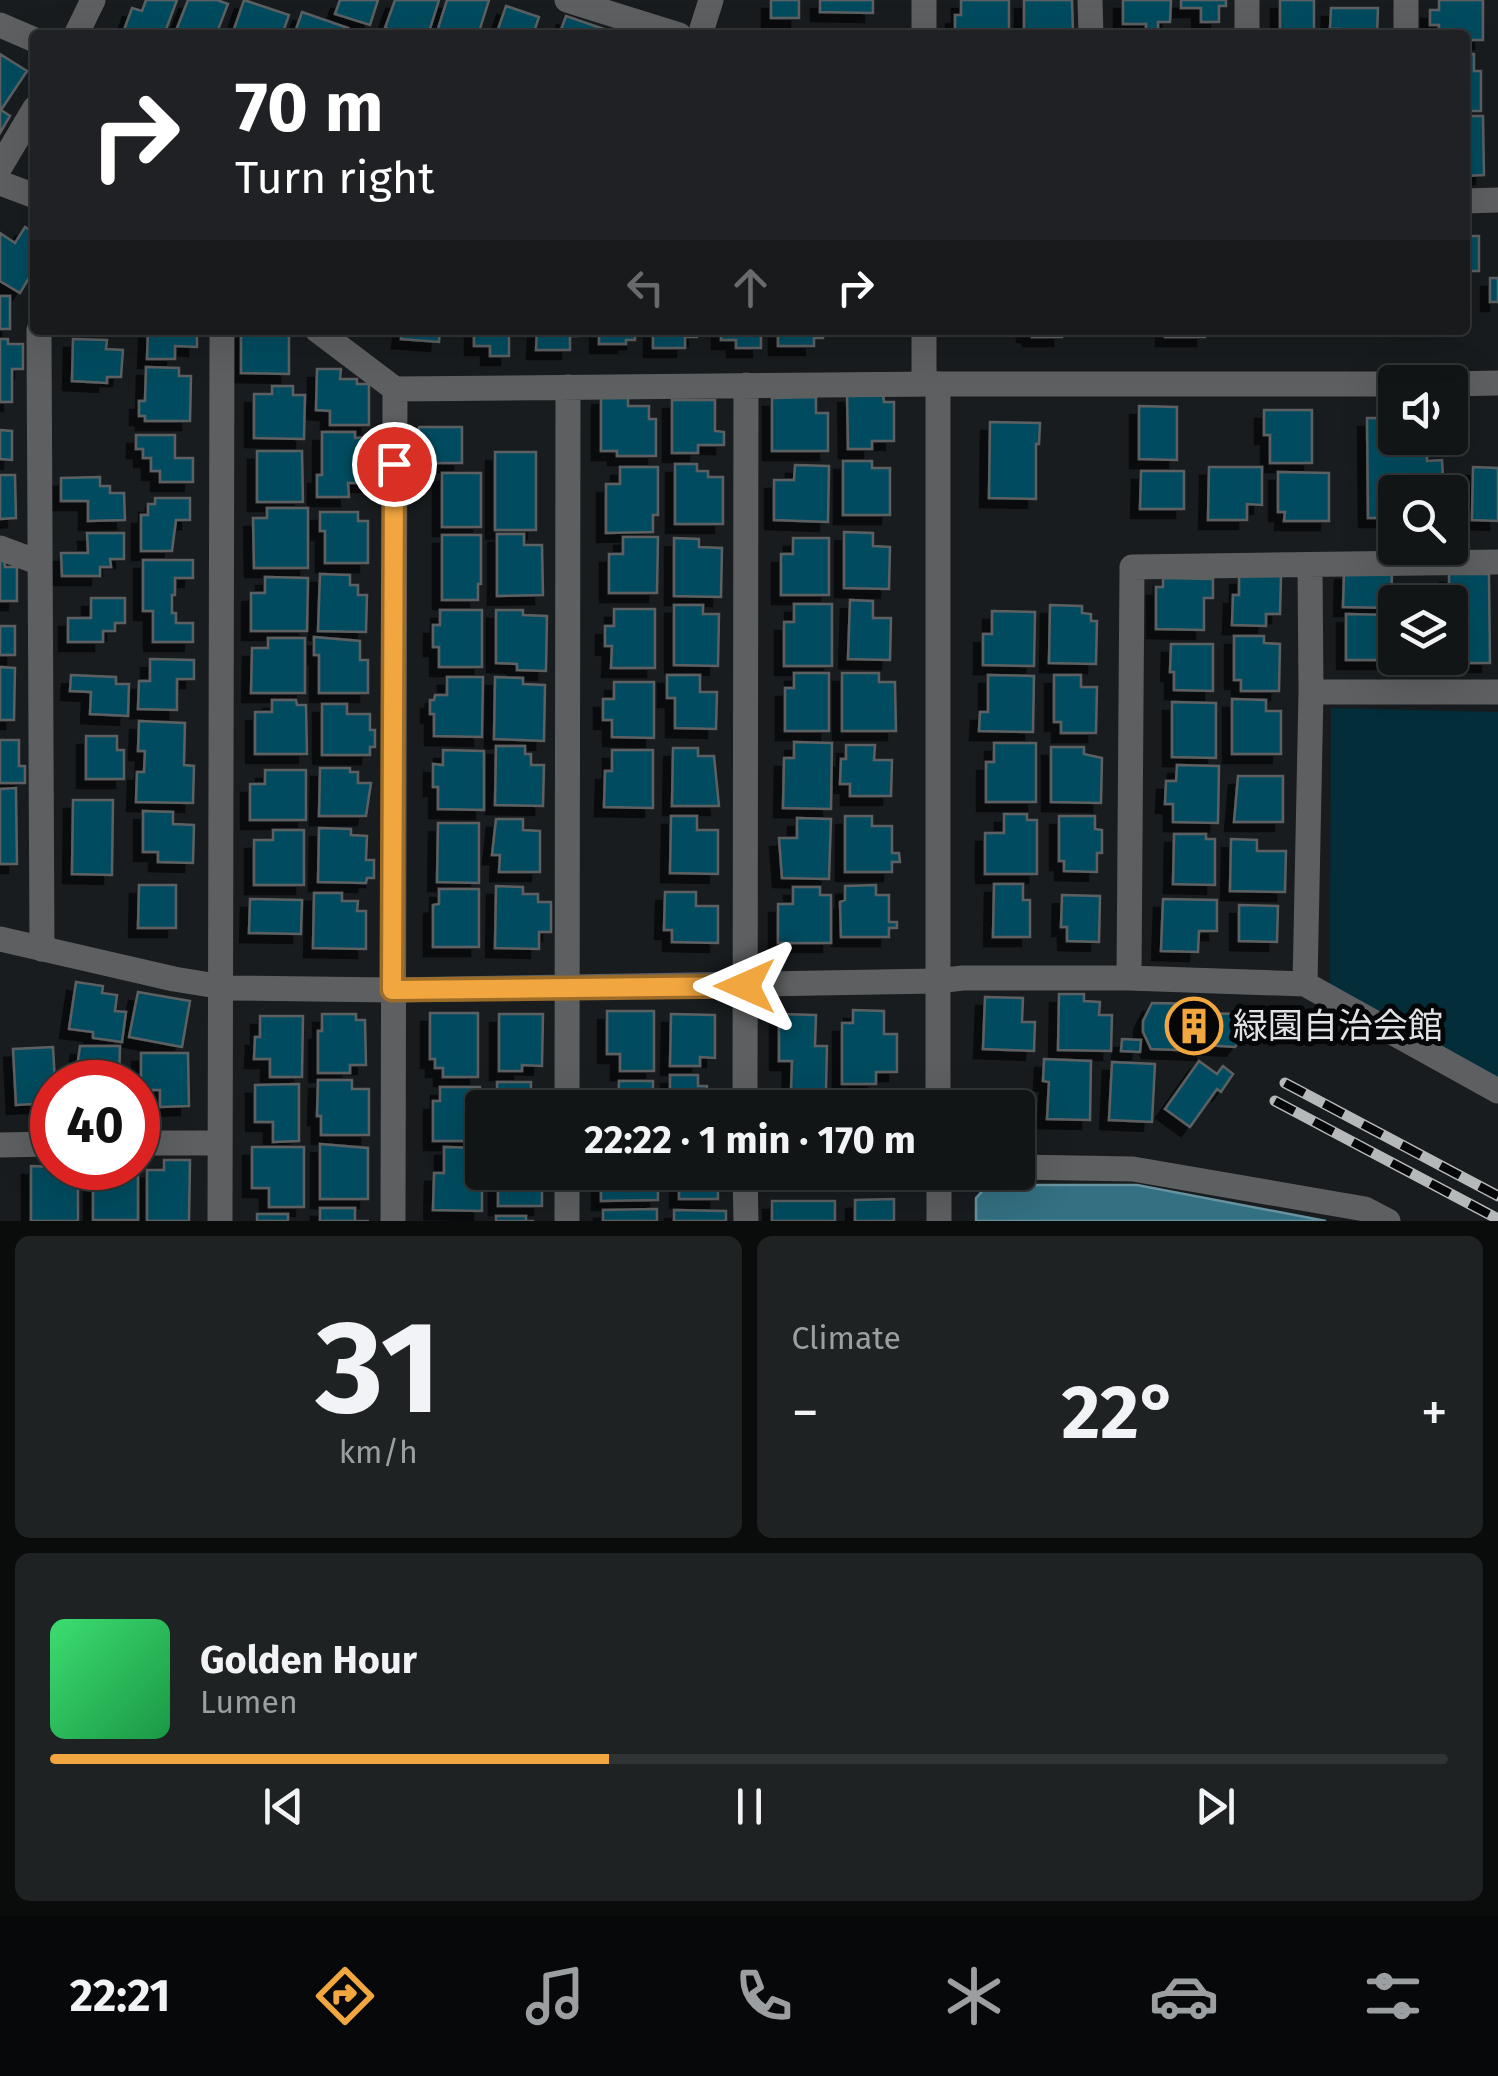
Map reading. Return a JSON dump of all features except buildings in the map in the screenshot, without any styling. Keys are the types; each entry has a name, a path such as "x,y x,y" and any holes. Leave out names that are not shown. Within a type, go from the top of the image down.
{"street":[{"path":"78,30 93,0"},
{"path":"567,0 663,30"},
{"path":"702,30 711,0"},
{"path":"924,0 924,30"},
{"path":"1090,0 1091,30"},
{"path":"1246,30 1247,0"},
{"path":"1406,0 1406,30"},
{"path":"0,25 30,38"},
{"path":"0,167 30,116"},
{"path":"0,182 30,194"},
{"path":"1470,201 1498,200"},
{"path":"38,335 42,949"},
{"path":"220,1221 222,335"},
{"path":"324,335 395,390 1378,384"},
{"path":"925,335 931,384 938,1090"},
{"path":"1468,384 1498,384"},
{"path":"745,1090 746,385"},
{"path":"566,1090 568,387"},
{"path":"393,1221 395,390"},
{"path":"0,548 40,563"},
{"path":"1129,978 1132,567 1498,562"},
{"path":"1306,984 1310,564"},
{"path":"1311,692 1498,692"},
{"path":"0,939 218,986 392,990 745,986 963,978 1306,984 1498,1091"},
{"path":"160,1143 219,1142"},
{"path":"0,1145 30,1144"},
{"path":"1035,1167 1133,1169 1365,1209 1388,1221"},
{"path":"567,1190 567,1221"},
{"path":"746,1190 746,1221"},
{"path":"939,1190 940,1221"}],"shaded area":[{"path":"1331,708 1498,712 1498,1078 1330,990"},
{"path":"1035,1185 1137,1185 1326,1221 976,1221 976,1198 983,1190 1035,1190"}],"railway":[{"path":"1285,1083 1498,1196"},
{"path":"1275,1101 1498,1219"}],"place":[{"name":"緑園自治会館","path":"1194,1026"}],"route":[{"path":"394,464 392,990 745,986"}]}
